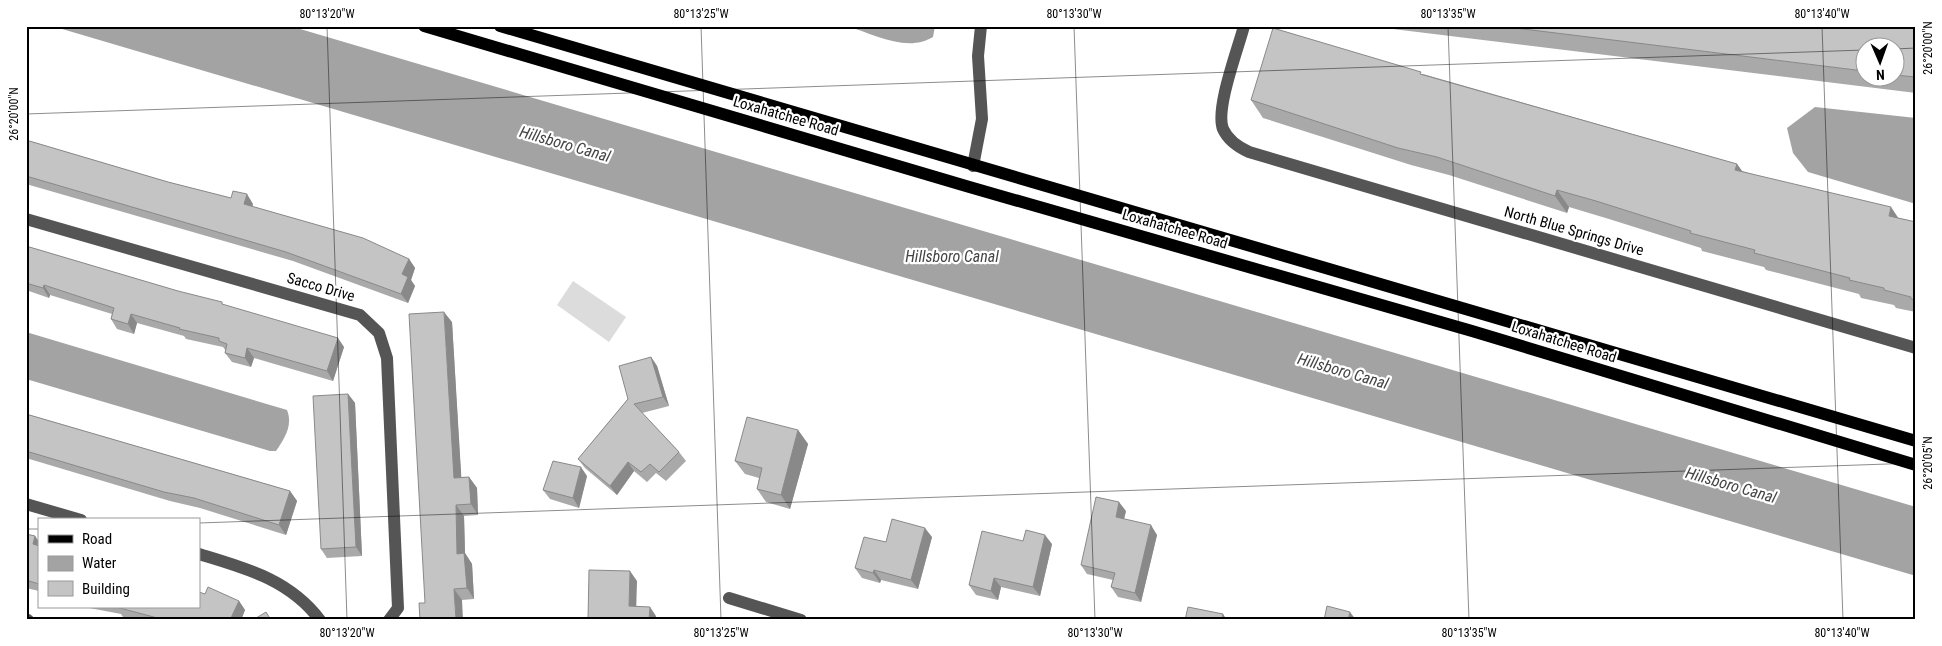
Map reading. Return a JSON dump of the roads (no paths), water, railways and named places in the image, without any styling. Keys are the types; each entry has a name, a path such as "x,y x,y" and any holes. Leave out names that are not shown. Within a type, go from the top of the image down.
{"main road":[{"name":"Loxahatchee Road","path":"424,26 966,186 1472,332 1916,465"},
{"name":"Loxahatchee Road","path":"500,26 1916,441"}],"street":[{"path":"973,166 982,119 978,56 981,26"},
{"name":"North Blue Springs Drive","path":"1244,26 1220,112 1223,130 1240,148 1259,156 1916,348"},
{"name":"Sacco Drive","path":"26,218 360,315 379,333 387,358 398,608 389,620"},
{"path":"26,504 74,518"},
{"path":"200,554 249,569 276,580 294,592 320,620"},
{"path":"728,598 801,620"}],"water":[{"name":"Hillsboro Canal","path":"52,26 290,26 1916,507 1916,576"},
{"path":"847,26 935,26 933,37 923,41 901,43"},
{"path":"1815,107 1916,118 1916,204 1808,172 1793,153 1787,128"},
{"path":"26,332 287,410 289,426 276,451 270,451 26,379"}]}
